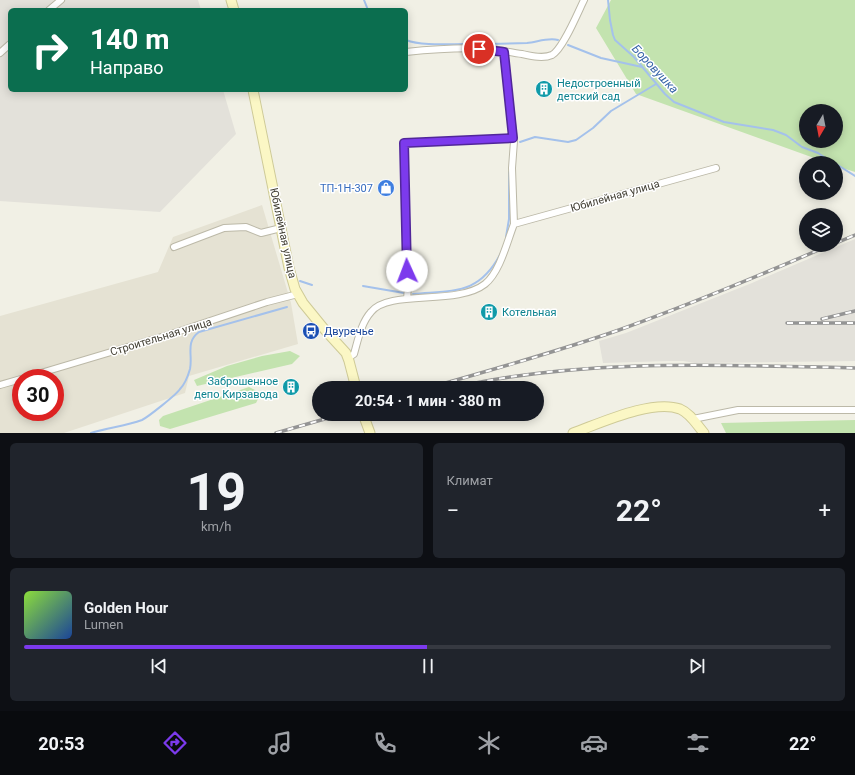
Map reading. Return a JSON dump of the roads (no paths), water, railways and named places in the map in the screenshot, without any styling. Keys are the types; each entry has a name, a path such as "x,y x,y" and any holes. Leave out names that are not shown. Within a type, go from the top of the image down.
{"main road":[{"name":"Юбилейная улица","path":"253,92 289,268 295,289 302,303 346,353 354,381"},
{"path":"573,433 615,417 660,406 681,409 693,419 704,433"},
{"path":"366,421 370,433"}],"street":[{"path":"51,8 61,0"},
{"path":"408,52 440,49 492,49 542,57 551,56 556,52 562,43 584,0"},
{"path":"0,53 8,46"},
{"path":"348,358 354,354 361,331 370,312 379,304 407,299 460,295 473,291 485,284 497,267 514,224 512,168 513,138 504,52"},
{"path":"407,299 408,286 404,143 513,138"},
{"name":"Юбилейная улица","path":"514,224 716,168"},
{"path":"174,247 224,228 246,227 261,233 281,228"},
{"name":"Строительная улица","path":"53,369 168,335 267,302 298,294"},
{"name":"Строительная улица","path":"0,385 12,381"},
{"path":"693,419 738,410 855,410"}],"waterway":[{"path":"364,0 367,8"},
{"name":"Боровушка","path":"608,0 610,20 615,40 634,57 665,94 674,102 724,122 773,130 786,135 802,147 822,156"},
{"path":"408,41 427,44 443,44 519,43 547,39 558,40"},
{"path":"568,45 601,58 642,67"},
{"path":"520,142 535,137 568,142 576,140 593,128 611,111 656,84"},
{"name":"Боровушка","path":"843,168 855,176"},
{"path":"506,237 509,219 509,172"},
{"path":"413,294 454,290 464,288 475,283 484,277 493,267 501,253"},
{"path":"300,281 312,285"},
{"path":"363,286 404,293"},
{"path":"91,433 142,420 173,396 185,382 191,364 190,349 192,340 199,332 287,307"}],"railway":[{"path":"843,240 855,235"},
{"path":"453,381 500,368 619,330 726,289 813,252"},
{"path":"822,319 855,311"},
{"path":"787,323 855,323"},
{"path":"486,381 551,372 652,366 703,365 855,368"},
{"path":"276,433 318,421"}],"place":[{"name":"Недостроенный детский сад","path":"544,89"},
{"name":"ТП-1Н-307","path":"386,188"},
{"name":"Котельная","path":"489,312"},
{"name":"Двуречье","path":"311,331"},
{"name":"Заброшенное депо Кирзавода","path":"291,387"}]}
